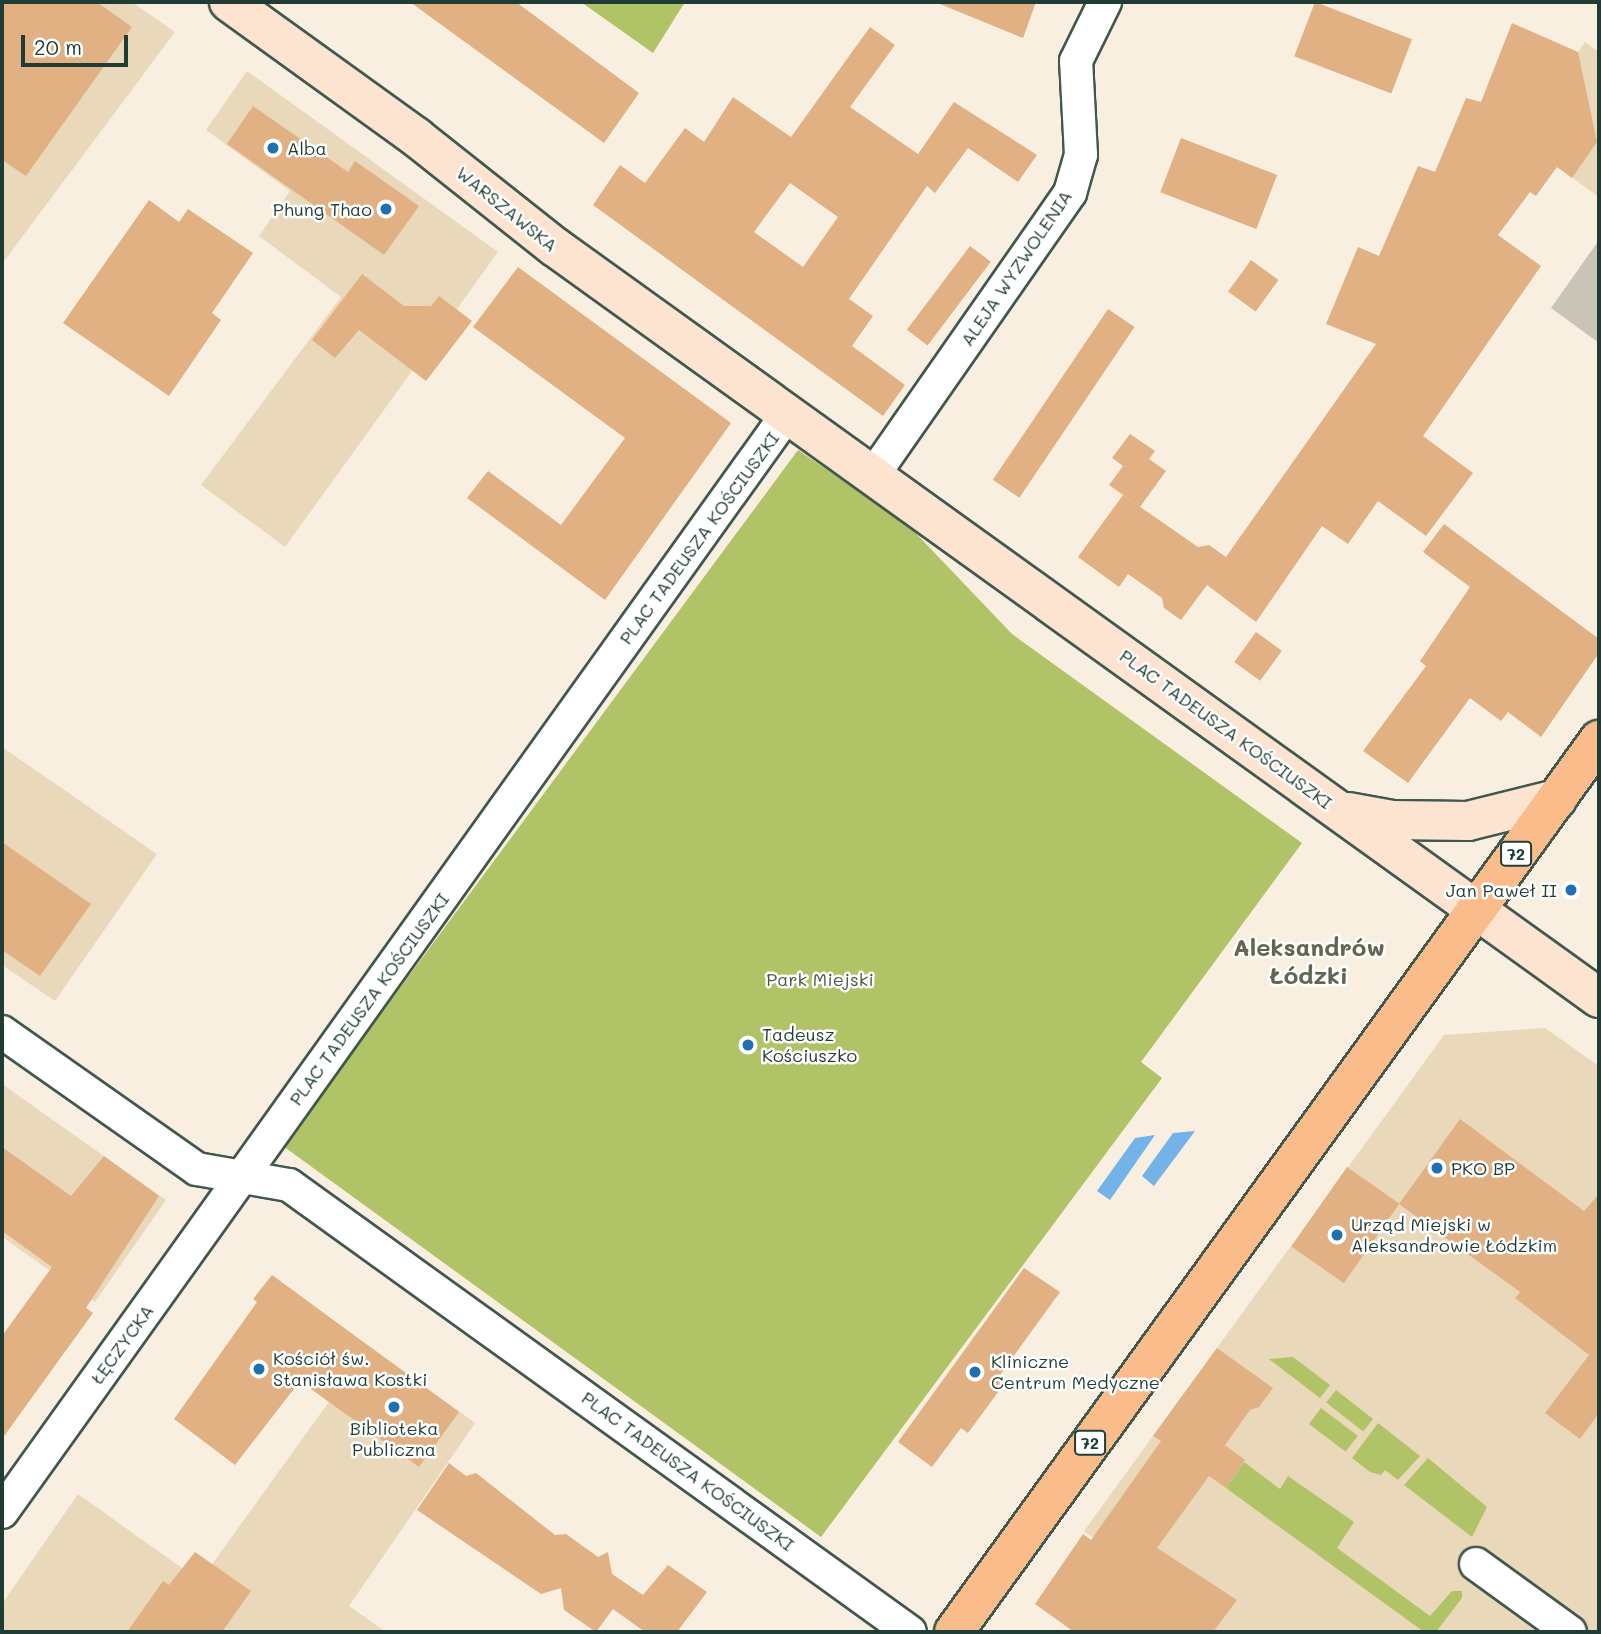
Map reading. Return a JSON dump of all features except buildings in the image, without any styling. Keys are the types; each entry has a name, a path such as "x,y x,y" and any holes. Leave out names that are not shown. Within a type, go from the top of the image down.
{"main road":[{"name":"WARSZAWSKA","path":"229,2 416,137 555,247 788,413"},
{"name":"PLAC TADEUSZA KOŚCIUSZKI","path":"788,413 1599,998"},
{"name":"72","path":"954,1632 1599,740"},
{"path":"1339,811 1392,820 1468,821 1557,799"}],"street":[{"name":"ALEJA WYZWOLENIA","path":"874,474 1070,193 1081,155 1076,61 1105,2"},
{"name":"PLAC TADEUSZA KOŚCIUSZKI","path":"788,413 242,1176 289,1185 355,1229 910,1632"},
{"path":"2,1032 197,1169 209,1174 242,1176"},
{"name":"ŁĘCZYCKA","path":"2,1511 242,1176"},
{"path":"1475,1564 1570,1632"}],"shaded area":[{"path":"2,2 132,2 175,32 2,264"},
{"path":"1585,42 1599,52 1599,197 1518,139"},
{"path":"247,71 498,252 285,547 201,485 341,297 259,236 290,191 206,130"},
{"path":"1599,240 1599,343 1551,308"},
{"path":"2,747 157,854 55,1001 2,965"},
{"path":"1545,1028 1599,1066 1599,1632 1217,1632 1084,1531 1444,1035"},
{"path":"2,1084 166,1200 95,1302 2,1237"},
{"path":"369,1346 475,1423 349,1606 386,1632 2,1632 2,1604 78,1494 200,1581"}],"green space":[{"path":"581,2 685,2 653,53"},
{"name":"Park Miejski","path":"798,450 908,525 1012,634 1302,843 1141,1062 1162,1078 821,1537 283,1146"},
{"path":"1293,1357 1330,1385 1320,1398 1269,1359"},
{"path":"1336,1390 1373,1419 1363,1432 1326,1403"},
{"path":"1321,1408 1358,1436 1346,1452 1309,1424"},
{"path":"1378,1423 1420,1456 1398,1480 1385,1470 1381,1475 1370,1472 1352,1458"},
{"path":"1428,1458 1487,1507 1472,1537 1404,1485"},
{"path":"1244,1462 1280,1489 1288,1476 1354,1522 1337,1548 1430,1616 1452,1591 1462,1591 1462,1598 1436,1632 1424,1632 1226,1488"}],"water":[{"path":"1195,1131 1154,1186 1142,1176 1173,1133"},
{"path":"1155,1135 1110,1200 1097,1191 1135,1138"}],"place":[{"name":"Alba","path":"273,148"},
{"name":"Phung Thao","path":"386,209"},
{"name":"Jan Paweł II","path":"1571,890"},
{"name":"Tadeusz Kościuszko","path":"748,1045"},
{"name":"PKO BP","path":"1437,1168"},
{"name":"Urząd Miejski w Aleksandrowie Łódzkim","path":"1337,1235"},
{"name":"Kościół św. Stanisława Kostki","path":"259,1369"},
{"name":"Kliniczne Centrum Medyczne","path":"975,1372"},
{"name":"Biblioteka Publiczna","path":"394,1407"}],"district":[{"name":"Aleksandrów Łódzki","path":"1309,961"}]}
